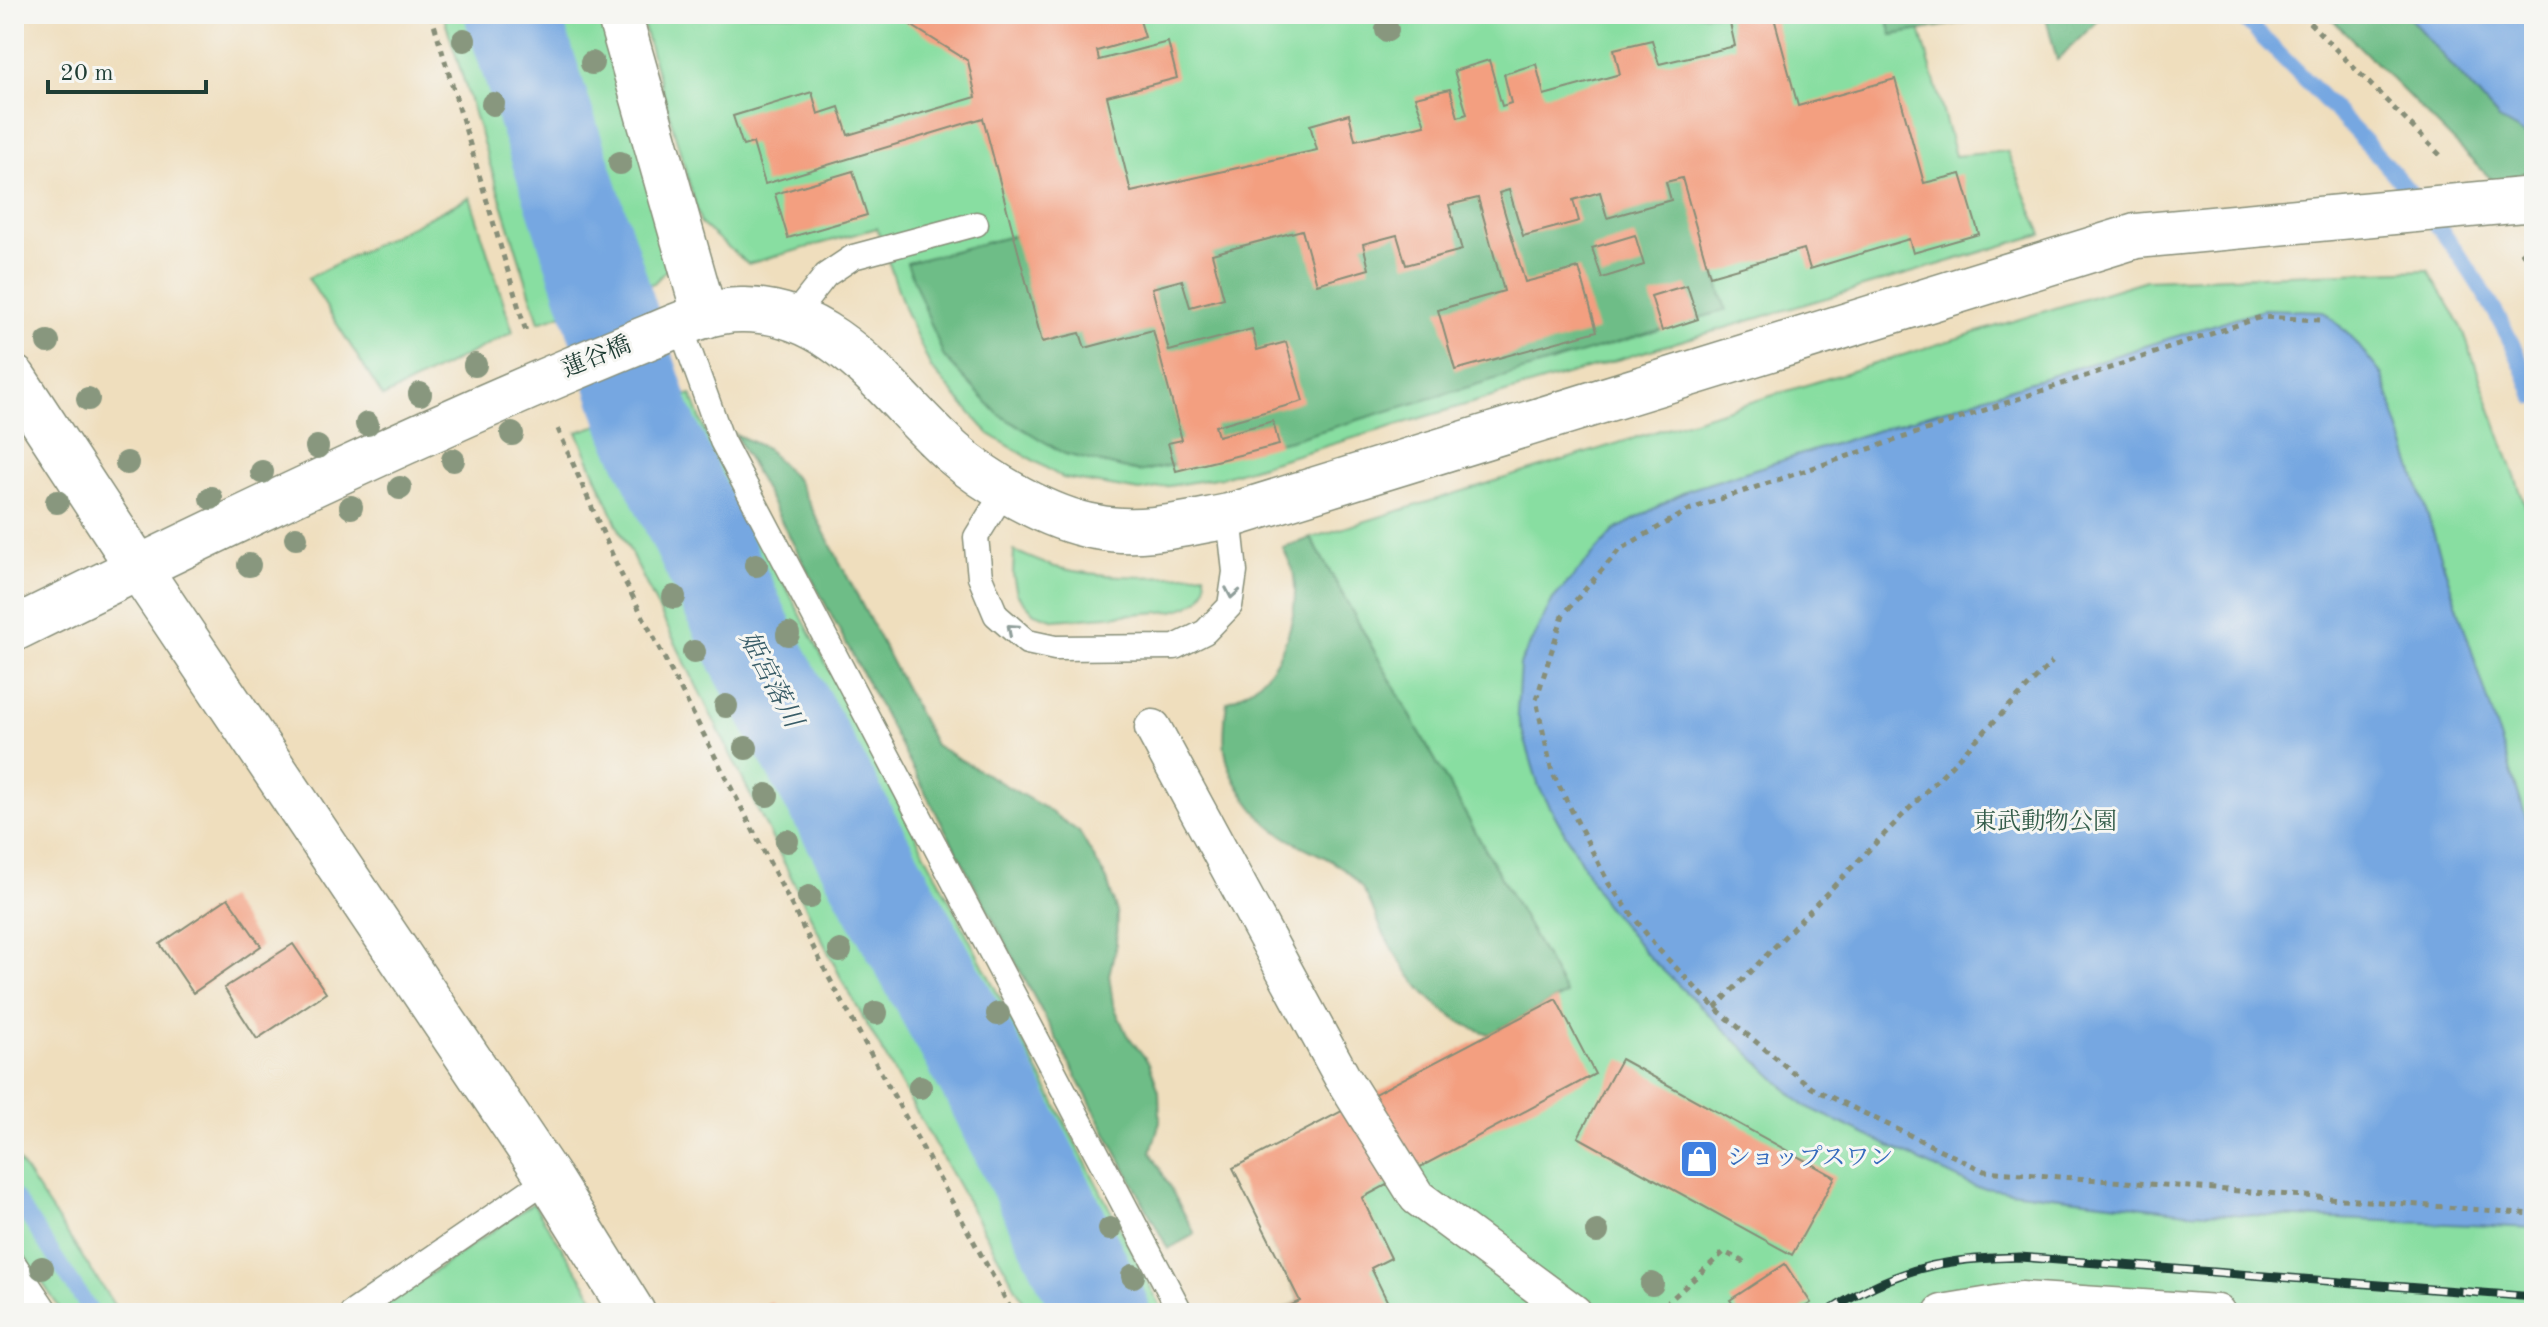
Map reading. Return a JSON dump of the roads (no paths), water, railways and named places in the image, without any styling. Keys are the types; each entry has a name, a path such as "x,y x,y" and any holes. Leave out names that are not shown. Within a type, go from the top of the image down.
{"street":[{"path":"619,14 680,325"},
{"path":"793,317 850,349 953,453 1005,490 1065,518 1095,527 1142,532 1229,516 2136,236 2534,199"},
{"name":"蓮谷橋","path":"14,629 138,567 547,401 680,325 742,310 793,317"},
{"path":"14,378 549,1178 633,1313"},
{"path":"1153,728 1342,1077 1417,1197 1574,1313"},
{"path":"1942,1313 2021,1300 2217,1313"}],"lane":[{"path":"793,317 826,275 853,257 976,224"},
{"path":"680,325 722,441 1181,1313"},
{"path":"1005,490 976,537 980,577 996,615 1027,642 1055,648 1175,647 1205,632 1230,606 1235,572 1229,516"},
{"path":"352,1313 549,1178"},
{"path":"14,1264 47,1313"}],"water":[{"path":"2406,14 2534,14 2534,140 2500,120"},
{"name":"東武動物公園","path":"2263,309 2323,311 2350,335 2382,375 2534,842 2534,1228 2187,1212 1975,1187 1803,1105 1648,956 1604,903 1539,787 1517,713 1520,664 1553,599 1615,530 1688,490"}],"waterway":[{"name":"姫宮落川","path":"512,14 646,423 757,658 994,1092 1103,1313"},
{"path":"2239,14 2367,144 2447,238 2511,341 2534,397"},
{"path":"14,1196 92,1313"}],"railway":[{"path":"1826,1313 1870,1288 1919,1269 1960,1261 2020,1257 2534,1297"}],"place":[{"name":"ショップスワン","path":"1699,1159"}]}
